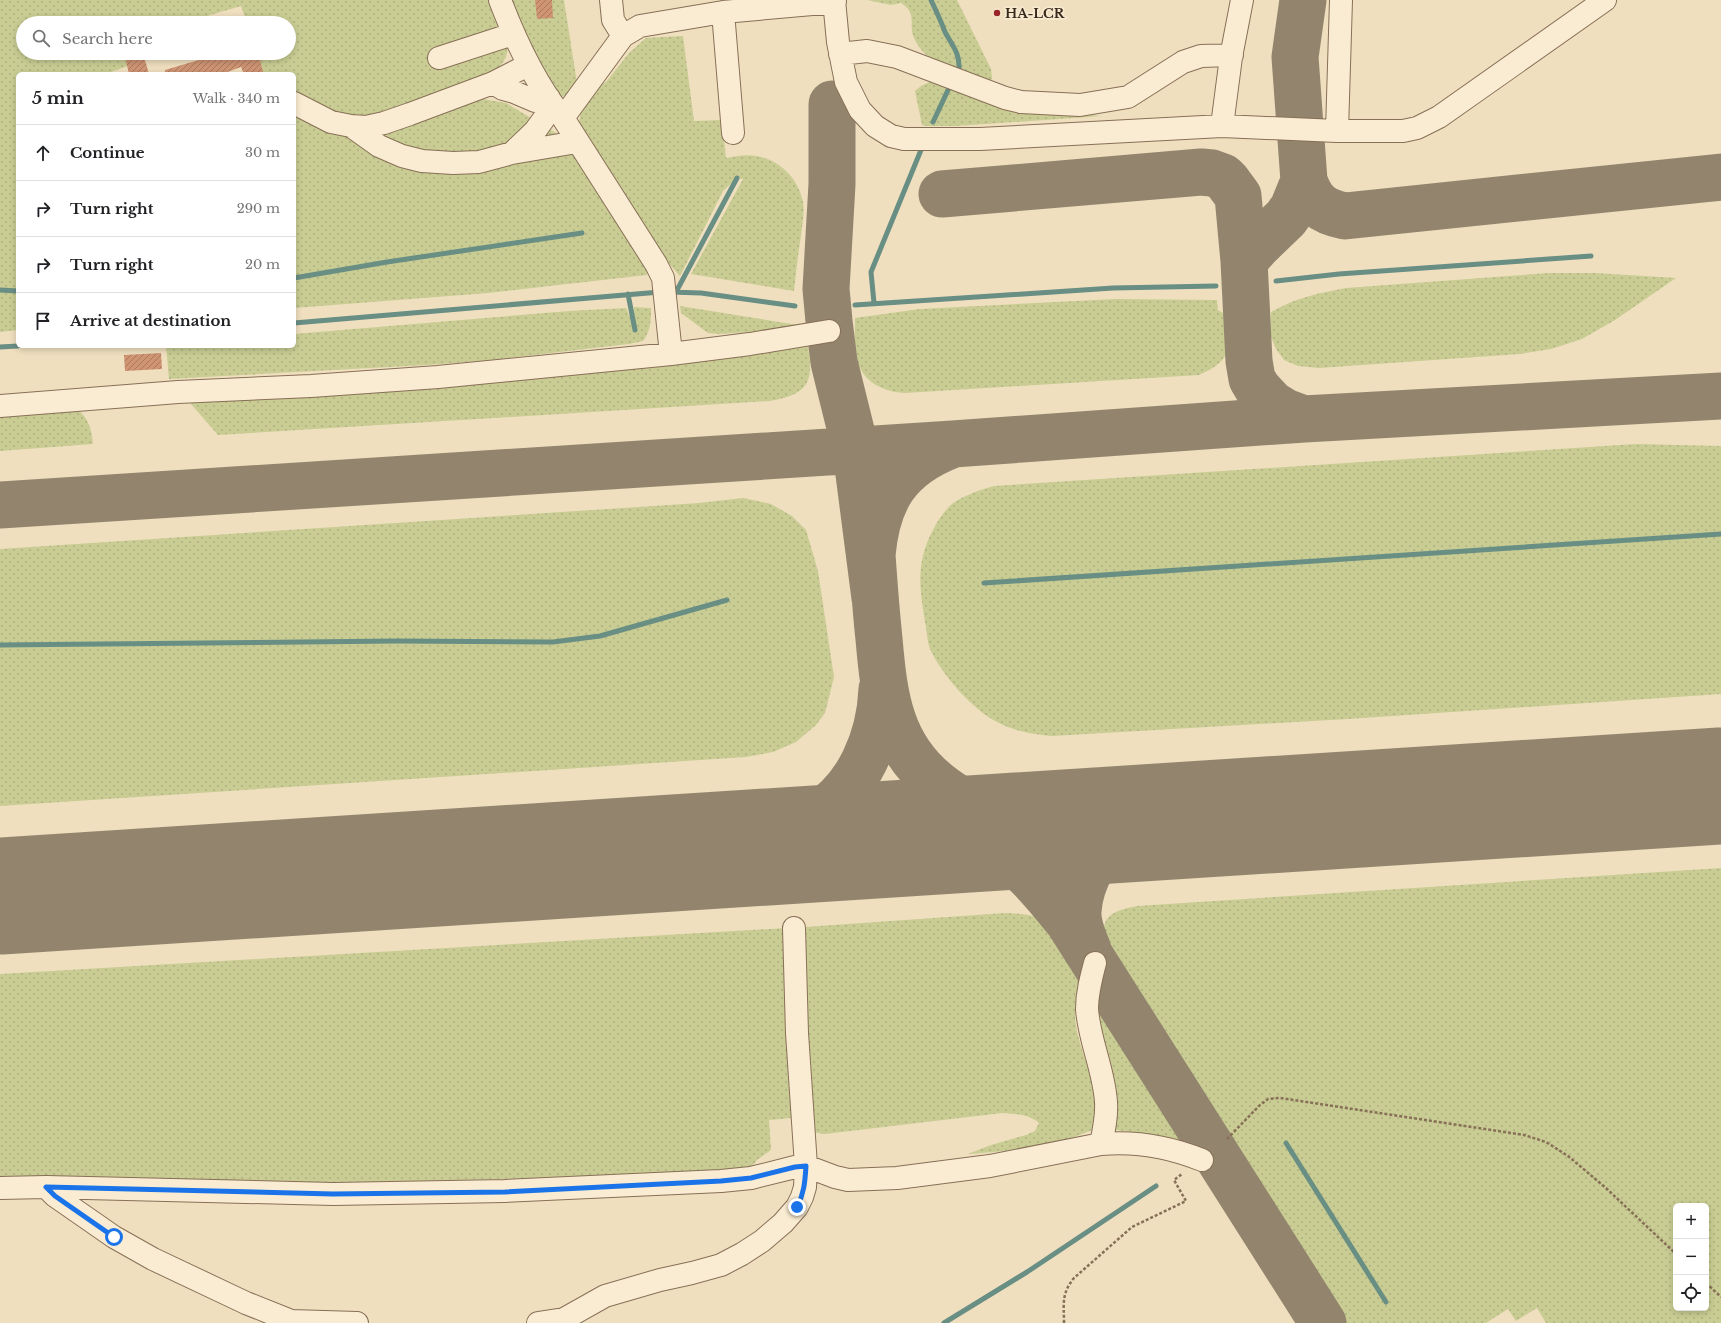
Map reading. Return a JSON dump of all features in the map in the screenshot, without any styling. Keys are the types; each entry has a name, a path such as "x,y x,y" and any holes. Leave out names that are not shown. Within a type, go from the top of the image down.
{"lane":[{"path":"500,0 513,34 528,65 642,241 663,278 671,354"},
{"path":"610,0 613,20 623,36"},
{"path":"1222,126 1232,55 1242,0"},
{"path":"1337,131 1341,0"},
{"path":"512,153 535,131 623,36 640,26 724,12 834,1 840,54 846,82 860,110 875,126 891,136 904,139 980,139 1222,126 1337,131 1403,131 1427,124 1604,0"},
{"path":"724,12 733,133"},
{"path":"439,58 513,34"},
{"path":"840,54 867,51 898,57 1005,98 1021,102 1080,105 1128,97 1183,62 1201,56 1232,55"},
{"path":"296,104 330,122 351,126 366,126 384,123 493,83 528,65"},
{"path":"493,83 503,89 535,101 545,101 555,108"},
{"path":"351,126 379,146 402,156 422,162 479,162 512,153 577,142"},
{"path":"0,406 178,392 311,386 430,377 671,354 785,339 829,331"},
{"path":"538,1323 564,1319 605,1296 660,1280 692,1274 721,1264 742,1254 762,1241 784,1223 797,1207 805,1186 806,1166 797,1040 794,928"},
{"path":"1095,963 1089,987 1087,1008 1106,1102 1106,1122 1101,1144"},
{"path":"0,1188 46,1187 333,1194 505,1192 728,1180 751,1178 795,1167 806,1166 835,1177 848,1180 866,1180 922,1175 990,1166 1101,1144 1115,1143 1151,1146 1182,1152 1202,1160"},
{"path":"46,1187 55,1196 114,1237 153,1259 288,1322 357,1323"}],"path":[{"path":"1227,1139 1260,1105 1268,1099 1280,1098 1524,1135 1546,1142 1568,1156 1606,1188 1673,1251"},
{"path":"1064,1323 1064,1300 1066,1288 1074,1278 1132,1227 1186,1200 1174,1180 1202,1160"},
{"path":"1709,1286 1721,1298"}],"green space":[{"path":"0,0 492,0 507,41 506,57 497,69 488,77 362,123 296,99 296,72 263,72 259,60 296,60 296,16 245,16 241,6 207,16 16,16 16,60 145,60 111,72 16,72 16,330 0,332"},
{"path":"506,0 564,0 577,83 567,95 557,97"},
{"path":"867,0 957,0 991,69 992,78 990,86 947,68 927,56 914,38 912,33 911,15 906,7 901,3 891,5"},
{"path":"683,36 694,121 722,120 726,158 752,155 772,161 787,172 801,194 804,206 804,215 794,291 691,274 743,179 737,178 723,191 680,276 664,258 578,130 581,109 593,91 607,81 629,53 646,38"},
{"path":"932,81 1029,110 1102,116 956,126 926,126 922,125 915,91 921,86"},
{"path":"477,98 506,103 556,133 577,153 648,270 647,275 488,293 296,308 296,108 343,129"},
{"path":"1549,273 1595,273 1676,278 1615,320 1582,339 1551,349 1520,354 1319,368 1298,366 1284,360 1276,349 1270,334 1271,312 1289,303 1326,292 1346,288"},
{"path":"1116,299 1217,300 1218,310 1228,316 1229,345 1227,352 1218,364 1199,375 905,393 882,388 868,379 859,366 857,358 855,343 855,318 920,309"},
{"path":"680,306 798,325 783,330 719,334 708,333 681,313"},
{"path":"634,307 651,308 651,321 648,333 643,341 629,344 482,361 169,379 166,348 296,348 296,334 569,311 626,308 635,328"},
{"path":"807,341 810,365 807,383 802,389 794,394 770,401 218,435 191,404 192,397"},
{"path":"73,405 88,422 93,444 0,451 0,410"},
{"path":"1636,444 1721,446 1721,694 1348,719 1052,736 1018,730 997,722 987,716 968,700 950,680 935,659 929,646 920,585 920,574 924,551 928,540 940,518 952,504 967,495 994,486"},
{"path":"743,498 771,504 792,516 806,530 818,571 834,677 825,713 816,725 796,742 773,752 746,757 0,806 0,549 699,503"},
{"path":"1721,868 1721,1323 1546,1323 1537,1308 1516,1321 1508,1309 1486,1323 1340,1323 1105,947 1105,922 1113,914 1127,908 1137,906"},
{"path":"1005,913 1022,914 1034,917 1052,926 1066,943 1081,968 1076,997 1075,1019 1079,1039 1094,1090 1096,1103 1092,1130 1048,1144 998,1152 968,1154 991,1145 1026,1135 1035,1131 1039,1123 1026,1116 1002,1113 825,1134 817,1133 811,1129 805,968 805,927"},
{"path":"786,928 787,1025 792,1118 769,1120 771,1150 757,1160 750,1169 530,1178 364,1182 154,1181 0,1177 0,974"},
{"path":"1094,989 1188,1141 1110,1129"}],"building":[{"path":"535,0 552,0 553,18 537,19"},
{"path":"126,60 145,60 148,72 129,72"},
{"path":"199,60 263,60 260,61 263,72 243,72 241,67 227,72 165,72 165,70"},
{"path":"161,353 162,369 125,371 124,355"}],"waterway":[{"path":"931,0 945,32 957,54 959,69"},
{"path":"933,122 949,88"},
{"path":"874,303 871,272 921,150"},
{"path":"676,292 737,178"},
{"path":"296,278 387,262 582,233"},
{"path":"1276,281 1339,274 1591,256"},
{"path":"855,305 1113,288 1216,286"},
{"path":"0,290 16,291"},
{"path":"296,323 660,292"},
{"path":"670,292 701,293 795,306"},
{"path":"628,294 635,330"},
{"path":"0,347 16,346"},
{"path":"984,583 1721,534"},
{"path":"0,645 397,641 553,642 600,636 727,600"},
{"path":"1286,1143 1386,1302"},
{"path":"944,1323 1027,1272 1156,1186"}],"taxiway":[{"path":"1244,261 1286,218 1293,208 1304,181 1295,57 1303,0"},
{"path":"832,104 832,184 826,289 834,362 856,451 875,598"},
{"path":"942,194 1201,172 1212,173 1223,177 1238,196 1244,261 1249,361 1252,379 1258,389 1272,404 1285,412 1304,419"},
{"path":"1304,181 1310,195 1318,205 1330,212 1345,216 1721,177"},
{"path":"0,505 953,444 1304,419 1721,396"},
{"path":"951,445 932,453 904,474 893,487 885,501 879,517 872,555 881,660 887,701 892,720 900,737 910,754 923,770 939,785 959,799 1021,831"},
{"path":"723,850 763,835 796,825 809,819 830,805 844,792 855,777 872,744 877,726 882,689"},
{"path":"1088,950 1078,921 1080,899 1087,876 1099,854 1107,845 1126,830 1146,823"},
{"path":"948,835 978,840 999,851 1031,878 1068,921 1323,1323"},
{"path":"0,885 37,893"}],"runway":[{"path":"0,896 1721,786"}],"place":[{"name":"HA-LCR","path":"997,13"}],"route":[{"path":"114,1237 76,1212 46,1187 333,1194 505,1192 721,1181 751,1178 795,1167 806,1166 805,1186 797,1207"}]}
